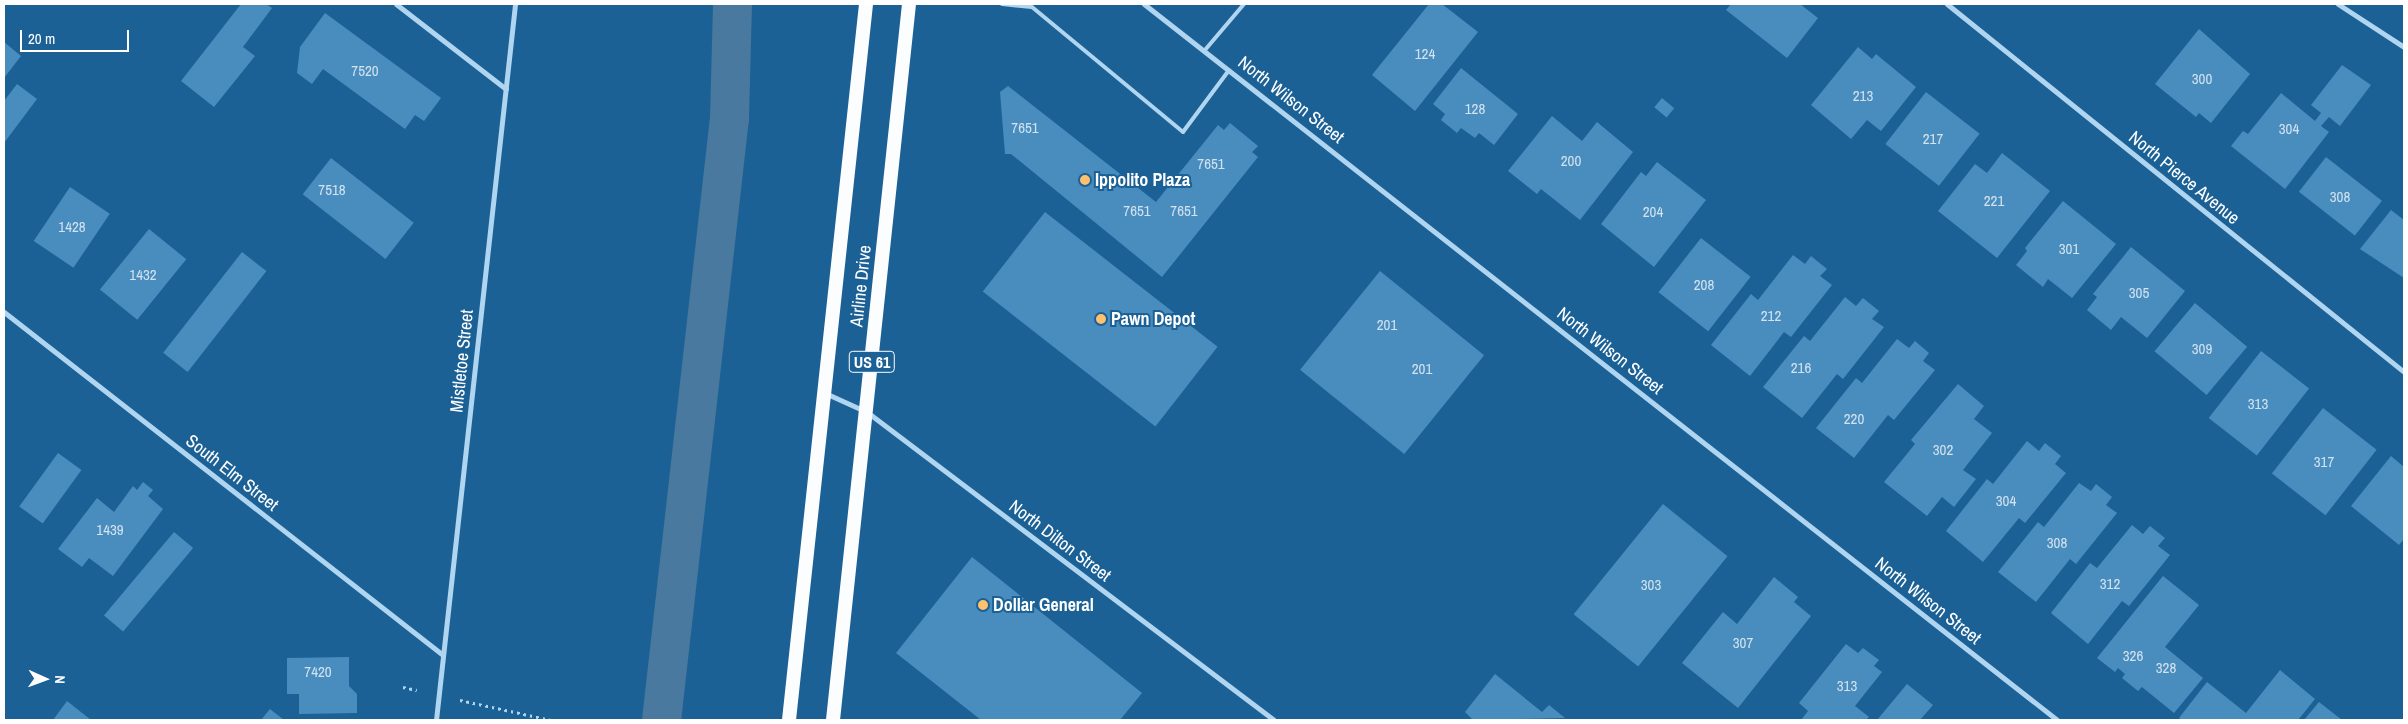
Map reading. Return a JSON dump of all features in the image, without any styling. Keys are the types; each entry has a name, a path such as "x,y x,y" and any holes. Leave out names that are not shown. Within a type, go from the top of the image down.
{"highway":[{"name":"Airline Drive","path":"789,720 866,4"},
{"name":"Airline Drive","path":"833,720 909,4"}],"street":[{"path":"396,4 506,90"},
{"name":"Mistletoe Street","path":"436,720 515,4"},
{"name":"North Wilson Street","path":"1144,4 1206,50 2057,720"},
{"name":"North Pierce Avenue","path":"1947,4 2404,372"},
{"path":"2338,4 2404,48"},
{"name":"South Elm Street","path":"4,312 443,655"},
{"name":"North Dilton Street","path":"824,393 867,412 1274,720"}],"lane":[{"path":"1002,4 1032,7 1183,132 1230,69"},
{"path":"1206,50 1244,4"}],"path":[{"path":"403,687 551,720"}],"building":[{"path":"241,4 266,4 272,8 243,47 255,56 214,107 181,81"},
{"path":"1429,4 1442,4 1478,32 1415,111 1372,75"},
{"path":"1731,4 1800,4 1818,18 1787,58 1726,10"},
{"path":"325,13 441,98 424,121 415,115 405,129 323,69 312,84 297,73 300,47"},
{"path":"2199,29 2250,74 2211,123 2199,113 2196,117 2155,84"},
{"path":"4,42 21,56 4,78"},
{"path":"1858,47 1872,59 1876,54 1916,87 1881,131 1867,120 1851,139 1811,105"},
{"path":"2342,65 2371,85 2340,126 2329,117 2321,126 2329,132 2285,189 2231,146 2243,131 2248,134 2281,93 2315,121 2321,113 2311,105"},
{"path":"1461,68 1518,114 1494,145 1479,133 1475,138 1461,128 1457,133 1441,120 1445,114 1433,104"},
{"path":"17,84 37,99 4,143 4,101"},
{"name":"Ippolito Plaza","path":"1008,86 1156,202 1218,125 1224,130 1230,123 1258,146 1252,152 1258,157 1162,277 1011,154 1005,154 1000,92"},
{"path":"1926,92 1980,134 1939,186 1885,144"},
{"path":"1662,98 1674,108 1667,117 1654,107"},
{"path":"1552,116 1582,141 1597,122 1633,152 1580,220 1541,189 1537,194 1508,171"},
{"path":"2002,153 2050,191 1997,258 1938,211 1975,164 1987,173"},
{"path":"2326,157 2382,201 2355,235 2299,192"},
{"path":"331,158 414,223 385,259 303,194"},
{"path":"1657,162 1706,200 1654,267 1601,224 1641,172 1646,176"},
{"path":"70,187 110,214 73,268 34,241"},
{"path":"2063,201 2116,244 2072,298 2048,279 2043,287 2016,265 2027,251 2025,248"},
{"path":"2391,210 2404,220 2404,278 2360,249"},
{"name":"Pawn Depot","path":"1045,212 1218,347 1155,426 983,292"},
{"path":"149,229 186,259 137,320 100,290"},
{"path":"1701,238 1751,277 1708,331 1659,292"},
{"path":"2131,247 2185,291 2147,338 2121,317 2111,330 2087,310 2097,297 2093,294"},
{"path":"242,252 266,271 188,372 163,353"},
{"path":"1793,255 1805,264 1811,256 1827,269 1820,276 1832,285 1791,337 1784,332 1750,376 1711,345 1751,294 1758,300"},
{"path":"1380,271 1484,355 1404,454 1300,370"},
{"path":"1845,297 1856,306 1863,298 1879,311 1872,319 1884,327 1843,379 1837,374 1802,418 1763,387 1804,336 1810,341"},
{"path":"2195,303 2247,347 2207,395 2155,351"},
{"path":"1897,339 1909,348 1915,341 1929,353 1923,361 1935,370 1894,420 1888,415 1854,458 1816,428 1856,378 1862,383"},
{"path":"2261,351 2309,389 2257,456 2209,418"},
{"path":"1958,384 1984,406 1974,419 1992,433 1963,470 1976,479 1954,507 1942,497 1927,516 1884,482 1915,444 1911,440"},
{"path":"2323,408 2377,450 2325,515 2272,473"},
{"path":"2027,441 2039,451 2045,443 2061,456 2055,464 2066,473 2025,523 2019,518 1983,562 1946,531 1987,479 1993,484"},
{"path":"58,453 81,470 43,523 19,506"},
{"path":"2391,456 2404,467 2404,539 2399,545 2351,506"},
{"path":"143,482 153,490 148,496 163,509 113,576 89,558 82,567 58,549 97,498 114,512 133,486 137,490"},
{"path":"2079,483 2091,491 2096,484 2112,497 2106,505 2117,513 2076,564 2070,559 2036,602 1998,572 2038,522 2044,527"},
{"path":"1663,504 1728,556 1638,667 1574,614"},
{"path":"2132,525 2143,534 2150,526 2165,538 2158,546 2170,555 2129,606 2122,601 2088,644 2051,613 2090,563 2097,568"},
{"path":"174,532 193,548 123,632 104,615"},
{"name":"Dollar General","path":"972,557 1142,693 1120,720 981,720 896,653"},
{"path":"2163,576 2199,605 2165,647 2203,678 2174,713 2142,687 2138,691 2122,678 2125,674 2118,668 2115,672 2097,658"},
{"path":"1774,577 1798,597 1794,602 1811,616 1738,708 1682,663 1723,612 1737,624"},
{"path":"1846,644 1858,653 1863,648 1879,660 1874,666 1882,672 1855,706 1869,717 1866,720 1801,720 1808,711 1799,703"},
{"path":"349,657 349,686 357,694 357,713 299,714 299,694 287,694 287,658"},
{"path":"2280,670 2315,699 2298,720 2182,720 2179,718 2207,682 2246,713"},
{"path":"1495,674 1542,712 1549,705 1565,718 1473,720 1465,712"},
{"path":"1907,684 1933,705 1920,720 1877,720"},
{"path":"67,701 91,720 53,720"},
{"path":"2319,702 2342,720 2304,720"},
{"path":"270,709 284,720 261,720"}],"waterway":[{"path":"661,720 729,118 732,4"}],"place":[{"name":"Ippolito Plaza","path":"1085,180"},
{"name":"Pawn Depot","path":"1101,319"},
{"name":"Dollar General","path":"983,605"}]}
